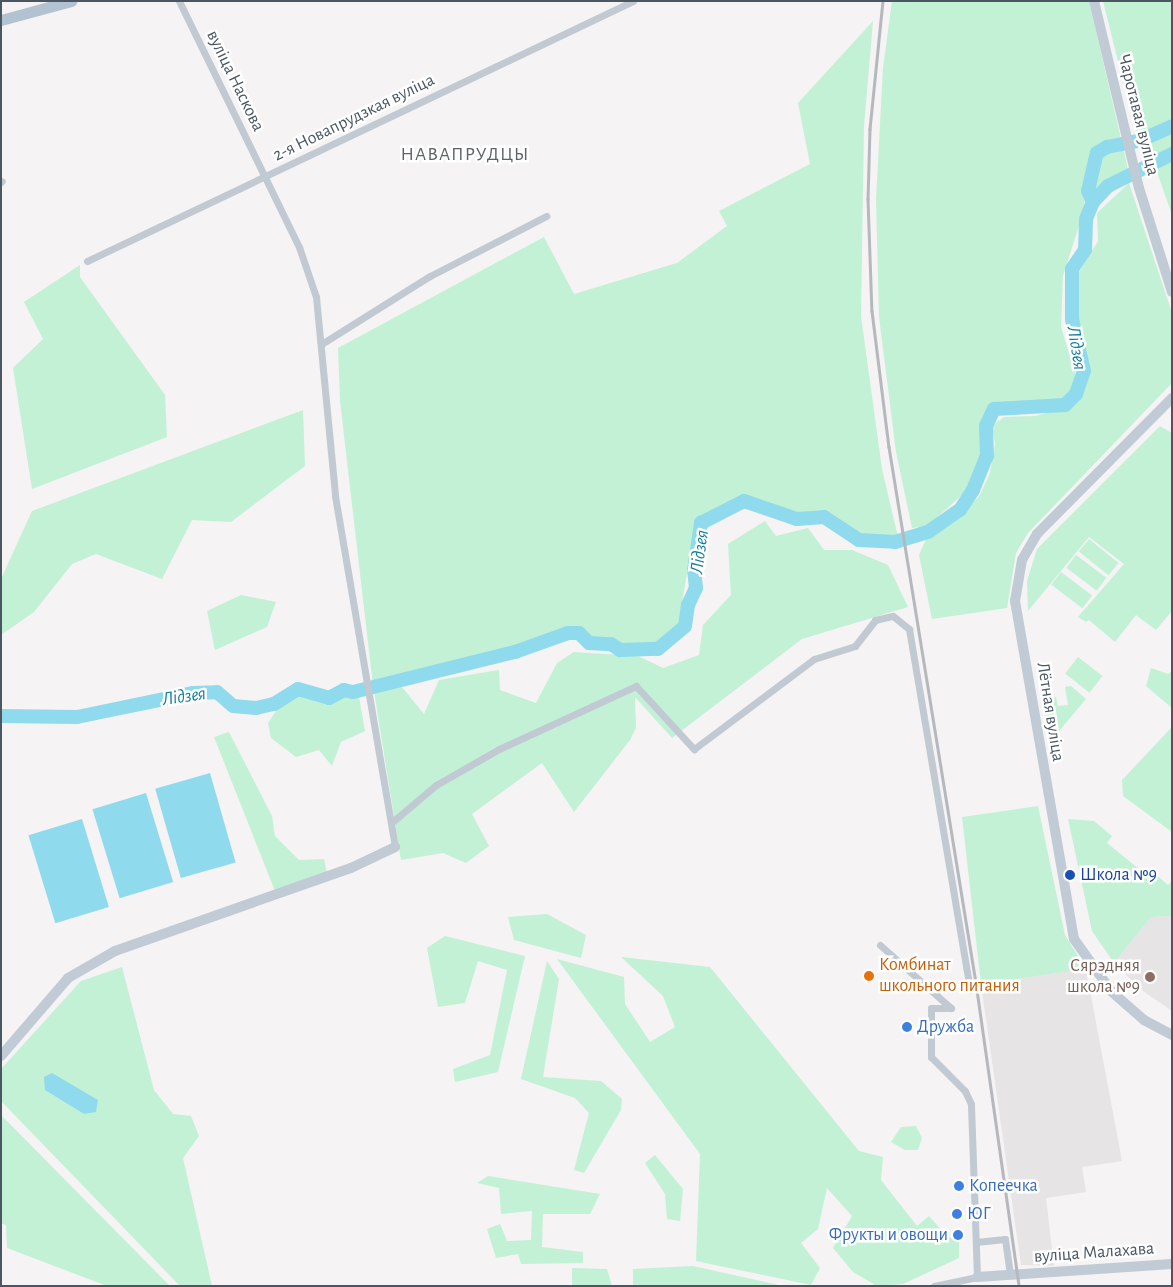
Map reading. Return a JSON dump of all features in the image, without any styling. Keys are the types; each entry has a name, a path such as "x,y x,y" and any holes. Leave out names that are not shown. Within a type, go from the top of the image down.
{"main road":[{"path":"1,20 71,1"}],"street":[{"name":"вуліца Наскова","path":"179,1 300,247 316,296 323,343 335,496 364,679 395,848"},
{"name":"2-я Новапрудзкая вуліца","path":"87,261 265,178 633,1"},
{"name":"Чаротавая вуліца","path":"1094,1 1139,188 1172,292"},
{"path":"323,343 430,276 546,216"},
{"path":"1172,398 1164,406 1172,415"},
{"name":"Лётная вуліца","path":"1164,406 1037,534 1022,560 1015,601 1074,939 1120,1000 1172,1035"},
{"path":"391,823 436,785 499,749 636,686 694,750 814,659 855,646 875,620 892,616 909,629 970,990"},
{"path":"1,1056 68,978 115,951 351,868 395,848"},
{"path":"880,945 952,1008 931,1008 932,1057 968,1094 971,1104 977,1277 934,1286"},
{"path":"976,1242 1005,1239 1014,1275"},
{"name":"вуліца Малахава","path":"977,1277 1172,1264"}],"shaded area":[{"name":"Сярэдняя школа №9","path":"1172,916 1172,1011 1143,991 1114,963 1151,917"},
{"path":"1086,969 1122,1161 1082,1167 1086,1192 1046,1198 1054,1266 1021,1265 981,984"}],"green space":[{"path":"892,1 1089,1 1121,139 1110,140 1091,153 1083,213 1063,276 1061,327 1078,382 1070,395 1047,404 995,406 982,424 979,470 970,488 927,526 912,528 896,452 879,317 876,199 883,68"},
{"path":"1103,1 1172,1 1172,121 1137,138"},
{"path":"873,21 864,126 861,316 882,469 898,537 859,538 822,517 799,518 779,514 745,499 696,521 678,626 650,649 625,649 607,641 592,643 580,632 569,630 536,643 467,658 397,681 424,714 439,680 499,670 500,690 536,703 557,663 574,652 638,656 663,668 699,655 703,625 731,595 728,544 765,521 776,536 808,528 824,550 852,550 888,565 908,607 802,639 672,738 635,697 636,728 630,740 574,812 542,763 472,814 489,846 466,863 443,853 401,860 373,685 340,401 338,348 544,237 574,294 677,263 727,226 719,211 810,164 798,103"},
{"path":"1172,132 1172,151 1150,164 1145,143"},
{"path":"1123,147 1129,174 1107,185 1093,198 1091,190 1099,154"},
{"path":"1172,160 1172,215 1156,169"},
{"path":"1129,183 1172,313 1172,383 1028,533 1016,553 1007,608 932,619 919,555 926,539 960,516 980,495 990,473 995,444 992,426 1004,417 1035,416 1066,408 1077,401 1087,384 1088,368 1078,325 1078,274 1098,241 1097,213"},
{"path":"80,265 80,277 165,395 167,437 32,489 13,368 43,339 24,302"},
{"path":"303,410 305,466 231,522 192,520 162,579 96,554 72,564 34,612 1,635 1,579 32,511"},
{"path":"1160,426 1172,433 1172,611 1156,630 1136,615 1115,642 1089,620 1086,622 1078,617 1124,564 1089,537 1028,611 1027,581 1037,549"},
{"path":"1089,539 1119,563 1108,575 1079,551"},
{"path":"1076,555 1106,578 1097,591 1066,568"},
{"path":"1061,572 1092,595 1083,608 1051,585"},
{"path":"241,595 276,602 267,627 215,650 207,611"},
{"path":"1078,657 1102,676 1089,693 1065,674"},
{"path":"1151,668 1168,674 1172,671 1172,708 1146,686"},
{"path":"1071,686 1086,699 1049,743 1041,699 1056,697 1058,706 1068,705 1065,687"},
{"path":"298,689 329,698 344,690 358,691 365,731 341,742 332,766 319,750 296,757 271,738 268,723 289,691"},
{"path":"1172,727 1172,832 1123,796 1122,780"},
{"path":"229,732 272,816 275,836 299,860 324,859 327,873 275,891 214,737"},
{"path":"1038,806 1065,935 1086,969 981,984 962,817"},
{"path":"1068,819 1094,821 1112,836 1107,843 1144,873 1148,868 1168,885 1172,881 1172,916 1151,917 1114,963 1092,931"},
{"path":"547,914 586,935 581,958 514,940 508,917"},
{"path":"445,936 525,956 498,1072 455,1082 453,1069 490,1055 507,970 478,961 465,1003 438,1007 427,948"},
{"path":"621,957 710,967 859,1151 883,1157 881,1180 917,1226 929,1216 947,1236 959,1242 959,1258 903,1284 877,1286 853,1272 833,1248 852,1216 827,1188 818,1229 801,1243 820,1268 811,1285 696,1261 700,1154 557,959 624,977 625,1004 650,1042 675,1027 663,996"},
{"path":"547,961 559,979 543,1077 601,1081 622,1099 621,1110 584,1173 574,1170 589,1113 575,1098 521,1079"},
{"path":"122,967 154,1090 173,1114 191,1116 199,1136 183,1158 212,1286 180,1286 1,1101 1,1069 81,981"},
{"path":"1,1115 170,1286 107,1286 7,1248 6,1225 1,1223"},
{"path":"916,1126 922,1138 918,1150 905,1150 891,1142 901,1127"},
{"path":"655,1155 683,1189 680,1221 667,1219 665,1194 645,1163"},
{"path":"488,1176 600,1194 590,1214 543,1214 542,1247 583,1252 583,1263 521,1264 518,1254 496,1258 487,1229 500,1224 507,1241 531,1240 532,1211 501,1214 499,1188 477,1183"},
{"path":"693,1266 783,1286 633,1286 633,1269"},
{"path":"572,1268 607,1269 612,1286 572,1286"}],"water":[{"path":"210,773 236,862 181,878 155,789"},
{"path":"146,793 173,882 120,898 92,809"},
{"path":"82,819 109,907 55,923 28,835"},
{"path":"52,1073 98,1100 96,1112 84,1114 45,1090 44,1077"}],"waterway":[{"path":"1093,202 1088,191 1097,153 1107,147 1139,141 1172,126"},
{"name":"Лідзея","path":"1,716 77,717 193,693 217,692 233,706 256,708 274,704 298,689 329,698 344,690 353,692 515,652 568,633 579,633 589,643 611,644 620,650 658,649 685,626 688,605 696,588 694,570 701,523 744,501 797,519 824,517 859,540 895,542 928,532 960,510 973,490 987,456 986,426 994,409 1065,405 1076,394 1084,371 1072,319 1072,269 1085,250 1086,219 1093,202 1108,186 1172,154"}],"railway":[{"path":"883,1 870,129 868,199 872,311 889,447 976,983 1019,1286"}],"place":[{"name":"Школа №9","path":"1070,875"},
{"name":"Комбинат школьного питания","path":"869,976"},
{"name":"Сярэдняя школа №9","path":"1150,977"},
{"name":"Дружба","path":"907,1027"},
{"name":"Копеечка","path":"959,1186"},
{"name":"ЮГ","path":"957,1214"},
{"name":"Фрукты и овощи","path":"958,1235"}],"district":[{"name":"НАВАПРУДЦЫ","path":"465,155"}]}
